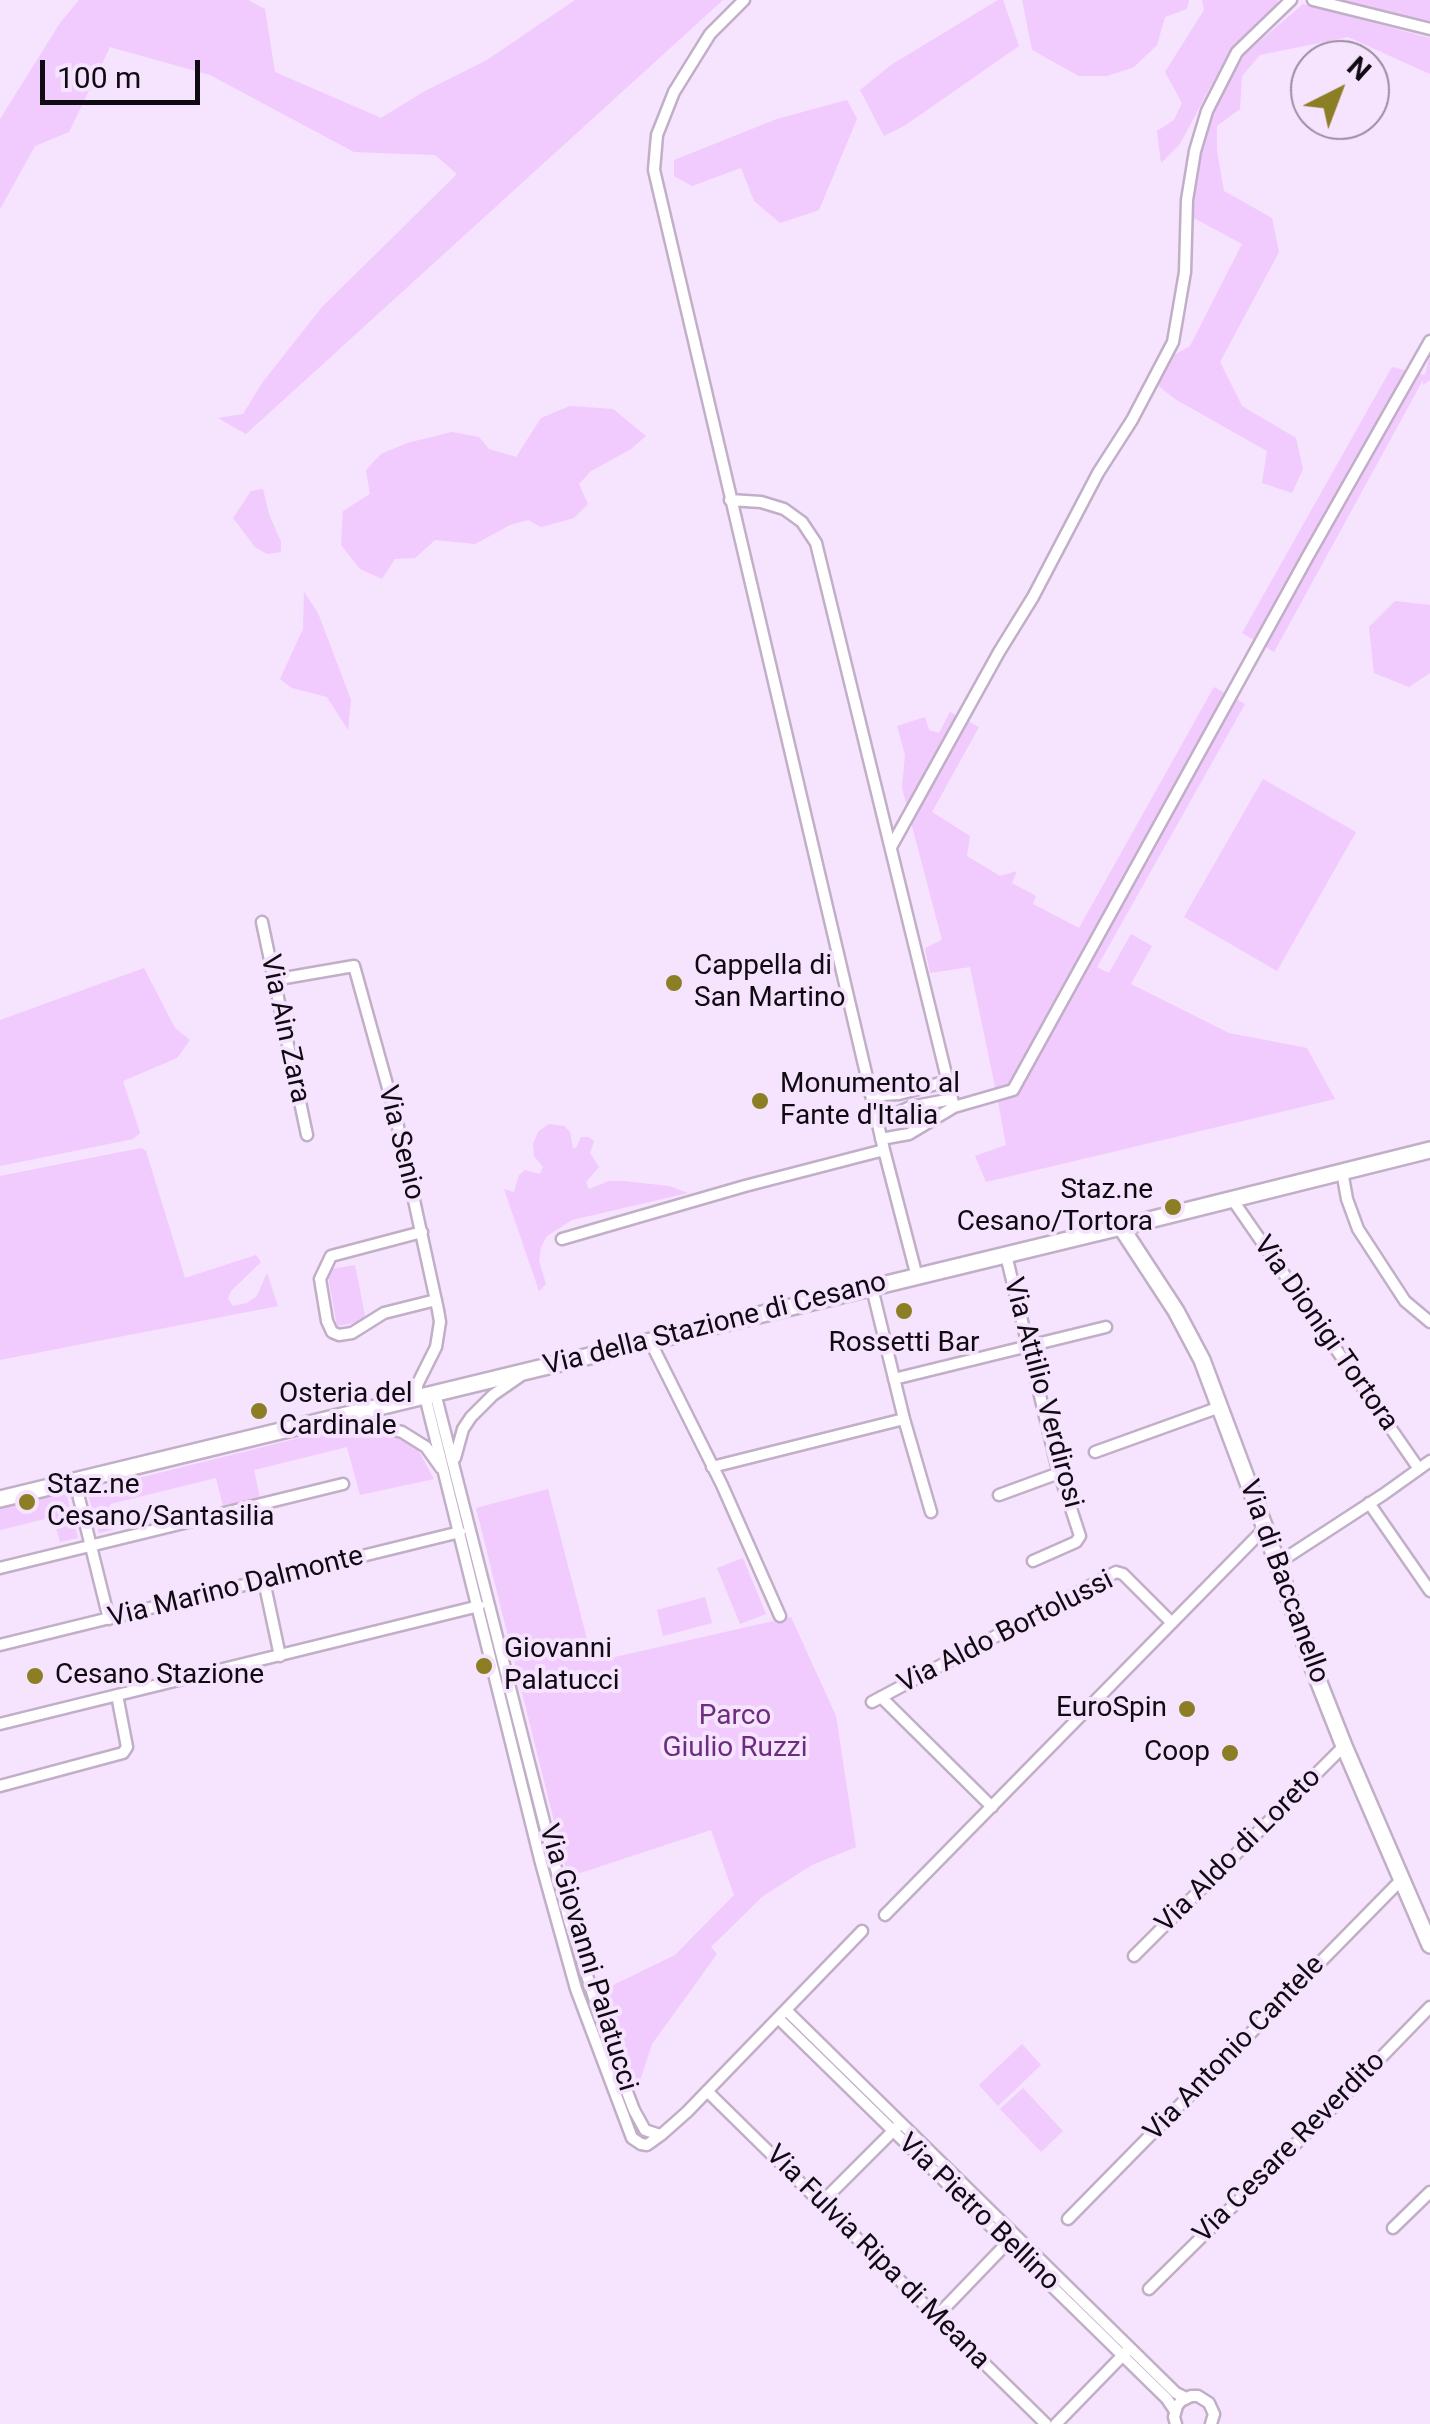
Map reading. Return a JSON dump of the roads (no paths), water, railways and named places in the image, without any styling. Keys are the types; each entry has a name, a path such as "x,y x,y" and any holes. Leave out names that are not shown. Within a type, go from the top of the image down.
{"street":[{"path":"744,0 710,34 674,92 657,135 656,182 882,1145 917,1277"},
{"path":"891,847 1173,342 1185,272 1186,200 1207,110 1237,52 1291,0"},
{"path":"1313,0 1430,29"},
{"path":"877,1122 910,1107 953,1103 1013,1090 1430,340"},
{"path":"730,500 762,502 784,509 806,527 816,544 953,1103"},
{"name":"Via Ain Zara","path":"262,922 307,1136"},
{"name":"Via Senio","path":"273,980 354,966 394,1113 436,1300 439,1334 432,1358 417,1385 425,1395"},
{"path":"870,1092 899,1094 948,1080"},
{"path":"562,1239 882,1145 909,1134 953,1103"},
{"name":"Via della Stazione di Cesano","path":"0,1499 1430,1150"},
{"path":"1342,1172 1348,1206 1358,1229 1404,1301 1430,1322"},
{"name":"Via Dionigi Tortora","path":"1232,1199 1418,1469"},
{"name":"Via di Baccanello","path":"1121,1227 1187,1329 1202,1360 1266,1528 1314,1670 1430,1945"},
{"path":"422,1232 331,1256 320,1279 327,1321 332,1332 352,1333 384,1313 436,1300"},
{"name":"Via Attilio Verdirosi","path":"1006,1255 1080,1539 1033,1562"},
{"path":"872,1288 931,1512"},
{"path":"894,1379 1106,1327"},
{"path":"650,1341 780,1616"},
{"path":"454,1464 458,1441 471,1416 528,1370"},
{"name":"Via Giovanni Palatucci","path":"425,1395 454,1464 569,1920 634,2110 645,2130 661,2135"},
{"name":"Via Giovanni Palatucci","path":"425,1395 541,1864 576,1989 632,2138 647,2144 661,2135"},
{"path":"1095,1452 1220,1408"},
{"path":"712,1466 904,1419"},
{"path":"322,1420 402,1432 426,1447 444,1473"},
{"path":"1278,1562 1430,1461"},
{"path":"998,1495 1060,1473"},
{"path":"74,1482 109,1619"},
{"path":"0,1568 343,1484"},
{"path":"1369,1503 1430,1591"},
{"path":"885,1916 1266,1528"},
{"name":"Via Marino Dalmonte","path":"0,1645 471,1529"},
{"name":"Via Aldo Bortolussi","path":"992,1807 876,1700 1116,1572 1123,1574 1172,1623"},
{"path":"264,1581 280,1656"},
{"path":"0,1724 490,1604"},
{"path":"0,1786 123,1753 127,1747 117,1695"},
{"name":"Via Aldo di Loreto","path":"1134,1956 1344,1746"},
{"name":"Via Antonio Cantele","path":"1068,2219 1402,1879"},
{"path":"661,2135 862,1931"},
{"name":"Via Cesare Reverdito","path":"1150,2289 1430,2007"},
{"name":"Via Pietro Bellino","path":"782,2014 1126,2351 1176,2393 1186,2398 1198,2396 1209,2403 1214,2414 1212,2424"},
{"name":"Via Fulvia Ripa di Meana","path":"707,2092 1046,2424"},
{"path":"821,2203 898,2127"},
{"path":"1393,2228 1430,2192"},
{"path":"936,2317 1012,2239"},
{"path":"1056,2424 1126,2351"},
{"name":"Via Pietro Bellino","path":"1126,2351 1175,2411"},
{"path":"1176,2424 1175,2411 1186,2398"}],"place":[{"name":"Cappella di San Martino","path":"674,983"},
{"name":"Monumento al Fante d'Italia","path":"760,1101"},
{"name":"Staz.ne Cesano/Tortora","path":"1173,1207"},
{"name":"Rossetti Bar","path":"904,1311"},
{"name":"Osteria del Cardinale","path":"259,1411"},
{"name":"Staz.ne Cesano/Santasilia","path":"27,1502"},
{"name":"Giovanni Palatucci","path":"484,1666"},
{"name":"Cesano Stazione","path":"35,1676"},
{"name":"EuroSpin","path":"1187,1709"},
{"name":"Coop","path":"1230,1753"}],"park label":[{"name":"Parco Giulio Ruzzi","path":"735,1733"}]}
